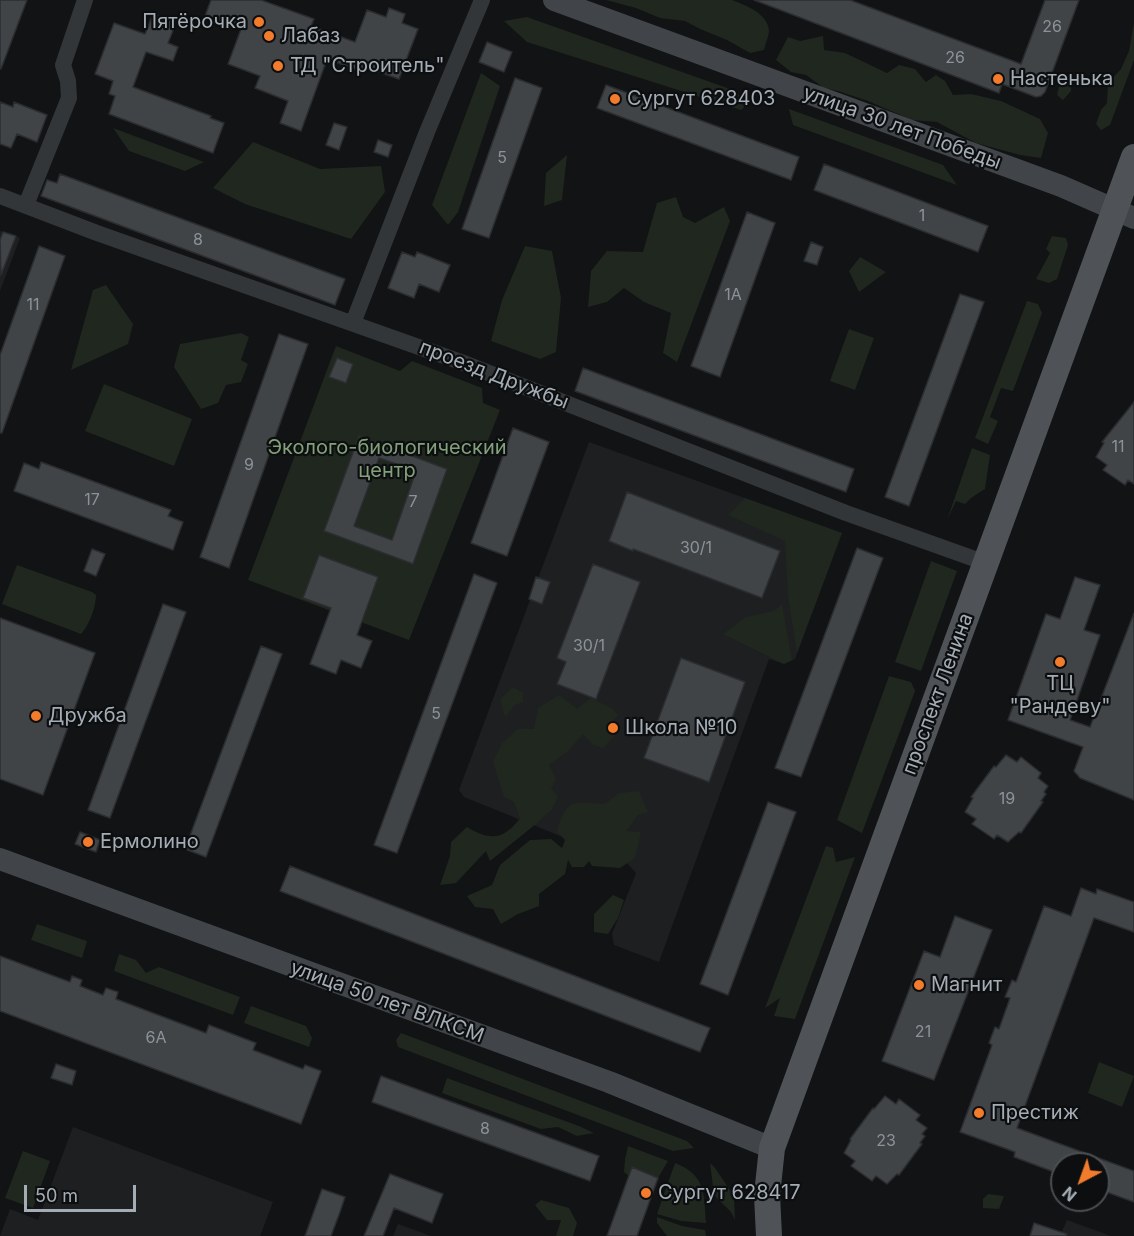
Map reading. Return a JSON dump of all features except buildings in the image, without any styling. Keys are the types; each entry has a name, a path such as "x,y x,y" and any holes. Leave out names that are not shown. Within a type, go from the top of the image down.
{"main road":[{"name":"улица 30 лет Победы","path":"554,0 1050,182 1124,214"},
{"name":"проспект Ленина","path":"769,1236 767,1195 772,1148 986,562 1124,214 1134,157"},
{"name":"улица 50 лет ВЛКСМ","path":"0,859 609,1082 772,1148"}],"street":[{"path":"26,205 69,98 68,81 63,65 85,0"},
{"path":"353,323 427,132 482,0"},
{"name":"проезд Дружбы","path":"0,196 97,233 461,362 846,513 986,562"}],"shaded area":[{"path":"0,231 20,238 0,291"},
{"name":"Школа №10","path":"589,442 842,533 795,659 784,664 769,659 659,962 614,945 612,934 636,873 627,863 464,797 459,790"},
{"path":"73,1127 273,1202 260,1236 0,1236 10,1209 38,1220"},
{"path":"1067,1220 1111,1236 1060,1236"},
{"path":"398,1224 431,1236 393,1236"}],"green space":[{"path":"606,0 732,0 760,14 767,24 768,35 764,50 750,53 685,21 660,18 636,8"},
{"path":"527,17 730,89 750,102 741,110 527,42 504,21"},
{"path":"1134,23 1134,60 1110,125 1101,130 1096,124 1101,110 1107,103 1108,83 1121,69 1129,51"},
{"path":"823,36 824,50 845,53 887,73 899,65 915,69 926,82 936,75 945,81 953,95 971,94 1001,101 1040,119 1048,133 1041,158 976,143 937,122 912,120 868,101 824,88 806,75 791,72 776,60 788,37 800,41"},
{"path":"481,73 500,86 458,212 448,225 432,205"},
{"path":"1066,75 1072,79 1071,91 1063,100 1057,95 1060,82"},
{"path":"789,109 943,165 957,185 793,125"},
{"path":"113,128 204,162 185,171 129,151"},
{"path":"253,142 320,169 381,166 385,192 351,239 245,204 213,188"},
{"path":"567,155 562,200 544,206 546,173"},
{"path":"676,197 683,217 695,223 724,207 730,221 677,362 663,353 671,313 644,302 624,288 607,302 588,307 591,271 607,251 643,252 657,203"},
{"path":"1052,236 1066,238 1068,245 1057,279 1049,283 1036,279 1050,253 1046,249"},
{"path":"525,246 552,251 561,298 556,352 540,359 491,341 502,300"},
{"path":"860,257 886,272 859,292 849,271"},
{"path":"106,285 133,324 128,344 71,370 93,290"},
{"path":"1027,301 1038,304 1042,313 1013,391 1001,388 990,417 998,421 988,444 975,438"},
{"path":"849,329 874,338 855,390 830,381"},
{"path":"241,333 249,337 241,360 248,364 241,382 226,385 218,403 201,409 174,367 180,344"},
{"name":"Эколого-биологический центр","path":"336,346 400,371 412,361 482,388 483,403 500,410 409,640 248,580"},
{"path":"104,384 192,419 174,466 85,431"},
{"path":"972,448 990,455 985,489 965,504 956,501 947,520"},
{"path":"745,498 842,533 797,653 788,596 785,541 728,515"},
{"path":"931,561 957,571 921,671 895,662"},
{"path":"17,565 96,595 92,616 81,634 2,604"},
{"path":"782,604 792,660 784,664 723,634 746,617 774,611"},
{"path":"889,676 911,682 915,691 862,833 837,820"},
{"path":"513,687 523,693 523,702 515,705 505,717 500,700"},
{"path":"559,695 577,709 591,698 613,709 618,715 612,722 616,734 603,748 593,745 583,734 568,751 549,765 556,779 551,789 558,796 552,809 490,861 486,851 456,883 440,885 450,856 451,842 467,827 483,835 496,836 508,831 520,818 514,802 504,797 493,762 502,743 518,729 534,729 538,708"},
{"path":"639,791 648,812 638,815 626,831 641,832 635,858 620,868 592,866 589,861 584,867 572,867 568,860 565,874 539,894 539,906 501,924 493,909 475,907 467,896 492,885 500,865 530,840 551,839 562,848 565,840 557,832 564,813 572,804 605,804 619,793"},
{"path":"826,846 833,848 836,862 855,857 795,1019 774,1016 780,998 765,1008"},
{"path":"613,895 624,900 618,918 608,934 594,932 594,914"},
{"path":"37,924 87,941 82,958 31,940"},
{"path":"119,954 136,960 146,973 159,967 240,997 233,1015 114,971"},
{"path":"251,1006 306,1026 312,1038 309,1047 244,1023"},
{"path":"401,1033 687,1141 694,1148 673,1151 398,1047 396,1040"},
{"path":"1099,1062 1134,1076 1122,1107 1088,1093"},
{"path":"447,1078 594,1133 577,1136 558,1127 541,1129 442,1093"},
{"path":"628,1146 668,1161 658,1178 632,1167 629,1176 624,1172"},
{"path":"23,1151 50,1161 33,1208 5,1198"},
{"path":"675,1163 693,1173 698,1180 703,1194 706,1223 681,1221 657,1214"},
{"path":"710,1163 734,1196 735,1220 731,1212 714,1195"},
{"path":"988,1194 1004,1196 999,1209 983,1208 983,1199"},
{"path":"541,1200 569,1208 577,1223 573,1236 556,1236 561,1220 547,1220 535,1205"},
{"path":"657,1217 682,1226 705,1230 706,1236 667,1236 657,1223"}],"place":[{"name":"Пятёрочка","path":"259,22"},
{"name":"Лабаз","path":"269,36"},
{"name":"ТД \"Строитель\"","path":"278,66"},
{"name":"Настенька","path":"998,79"},
{"name":"Сургут 628403","path":"615,99"},
{"name":"ТЦ \"Рандеву\"","path":"1060,662"},
{"name":"Дружба","path":"36,716"},
{"name":"Школа №10","path":"613,728"},
{"name":"Ермолино","path":"88,842"},
{"name":"Магнит","path":"919,985"},
{"name":"Престиж","path":"979,1113"},
{"name":"Сургут 628417","path":"646,1193"}]}
